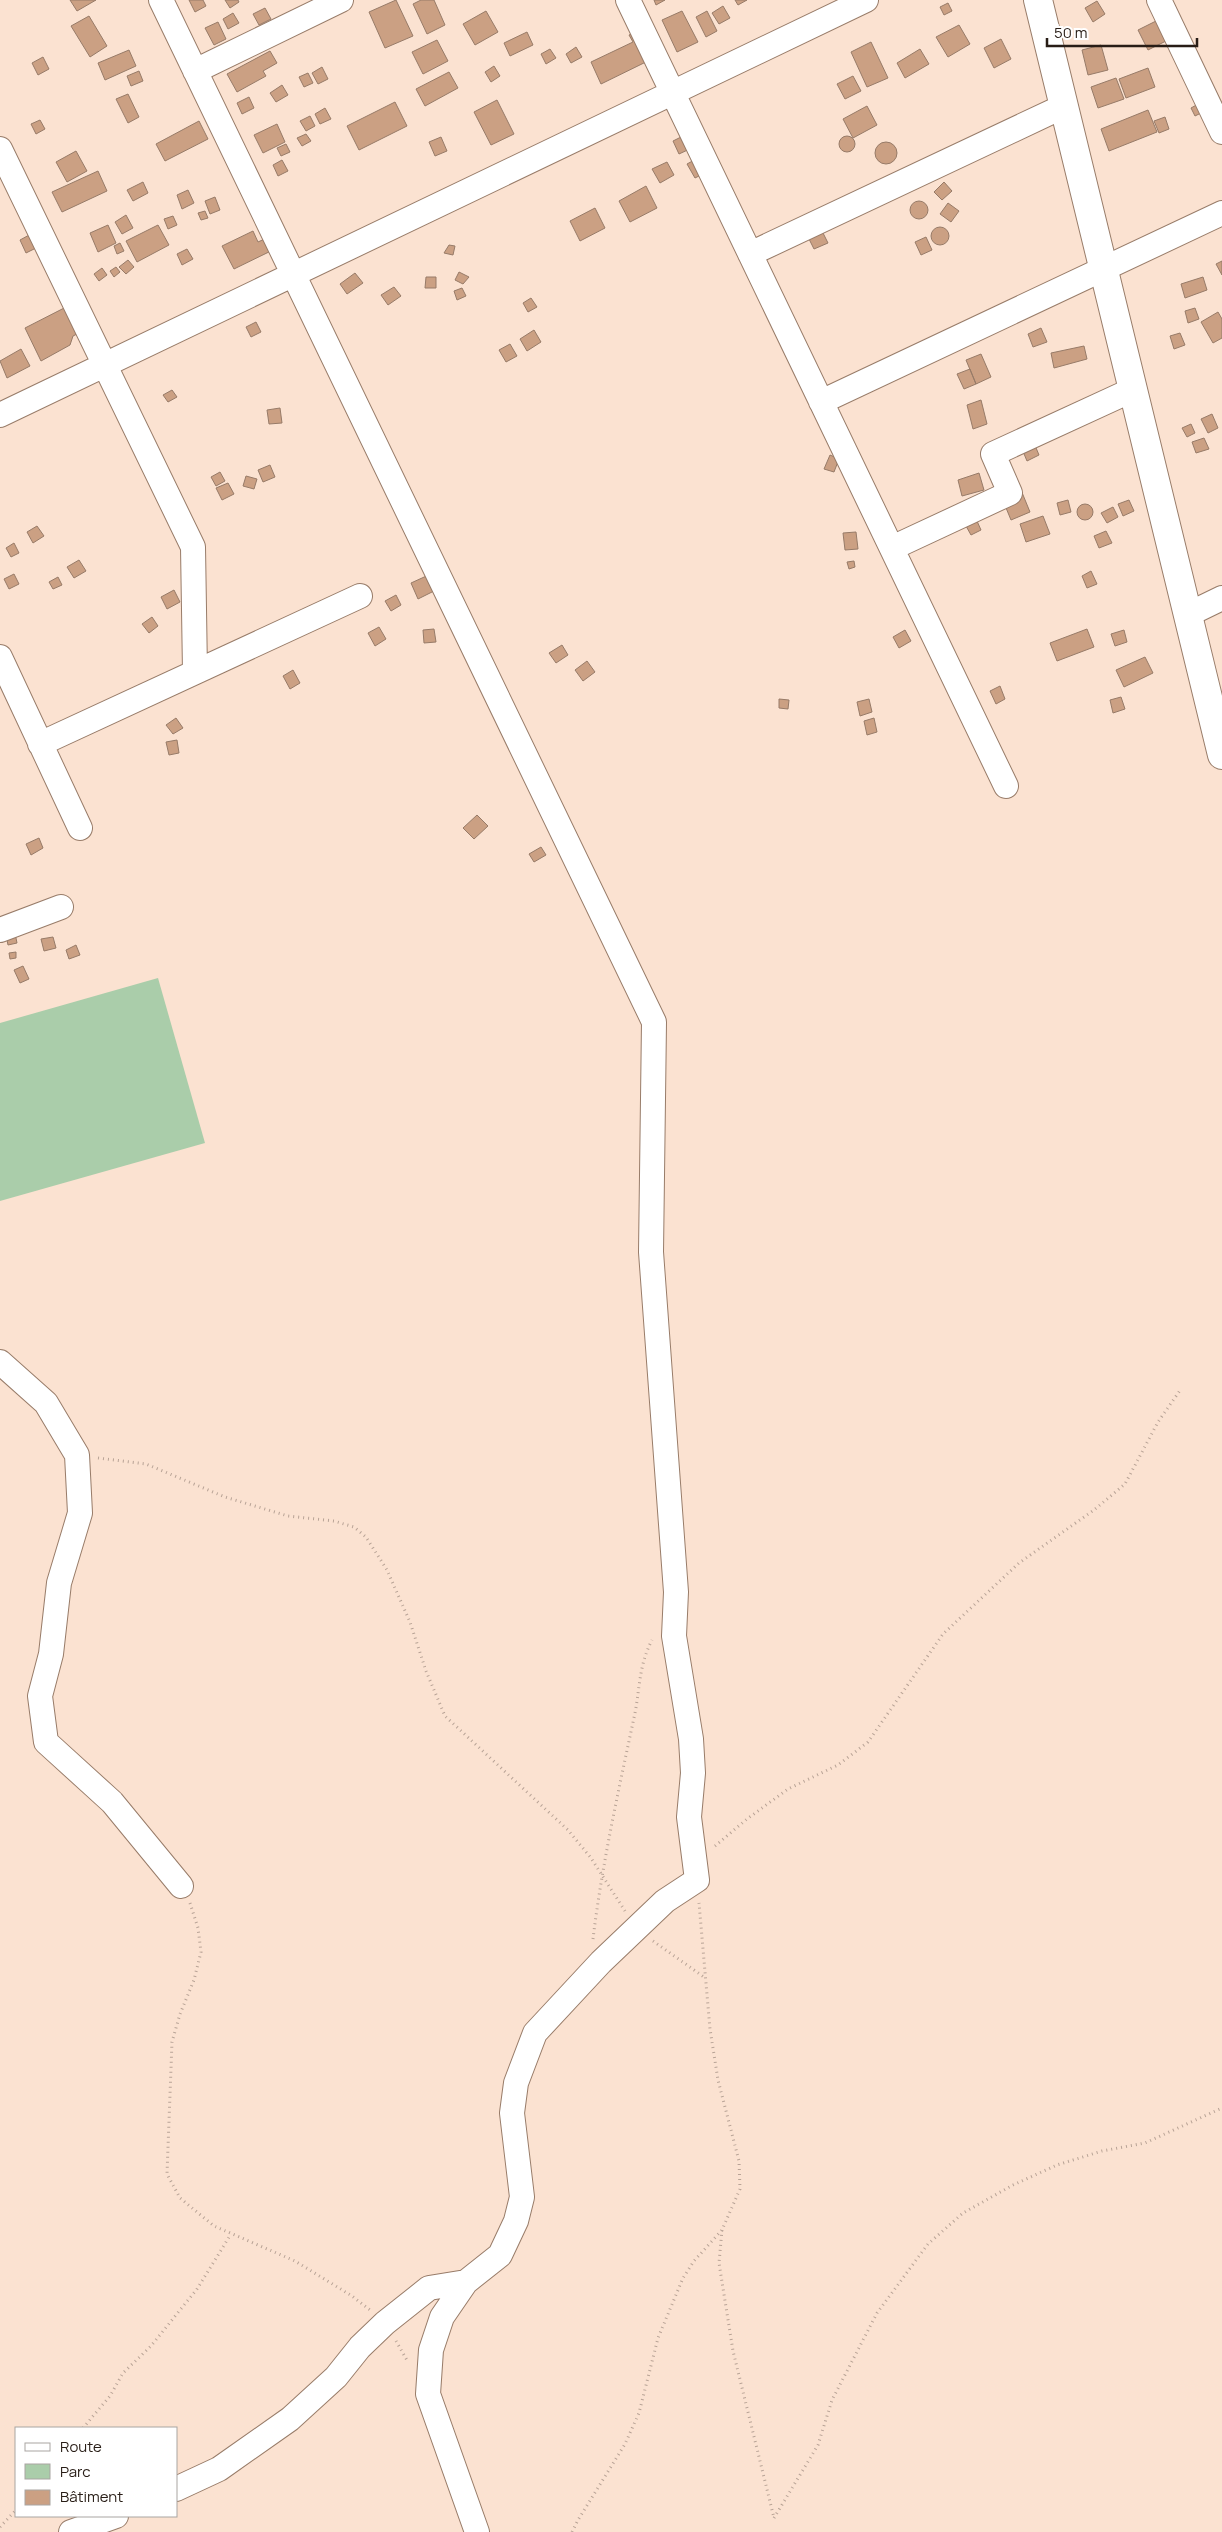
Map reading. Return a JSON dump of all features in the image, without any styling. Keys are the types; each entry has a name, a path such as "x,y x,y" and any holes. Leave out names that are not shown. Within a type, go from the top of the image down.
{"main road":[{"path":"1038,0 1102,269 1222,755"}],"street":[{"path":"161,0 654,1022 651,1252 676,1592 674,1636 691,1739 693,1773 689,1817 697,1880 665,1901 588,1976 535,2033 526,2053 516,2083 512,2113 522,2196 516,2220 500,2254 466,2282 442,2317 432,2350 428,2394 477,2532"},
{"path":"195,71 341,0"},
{"path":"628,0 1006,786"},
{"path":"1159,0 1222,132"},
{"path":"0,415 862,1"},
{"path":"750,254 1064,106"},
{"path":"3,161 193,547 195,672"},
{"path":"821,402 1222,213"},
{"path":"892,548 1010,493 993,454 1132,390"},
{"path":"40,744 360,596"},
{"path":"1187,615 1222,598"},
{"path":"0,657 5,682 40,744 80,828"},
{"path":"0,930 60,907"},
{"path":"0,1362 46,1402 77,1455 80,1513 59,1582 51,1654 40,1696 46,1742 112,1802 181,1886"},
{"path":"178,2488 219,2468 290,2419 336,2377 385,2323 429,2288 466,2282"},
{"path":"71,2532 113,2517"}],"path":[{"path":"714,1848 747,1819 788,1789 838,1765 868,1742 943,1634 1020,1563 1094,1510 1125,1484 1158,1422 1182,1389"},
{"path":"77,1455 146,1464 225,1497 288,1516 308,1517 354,1528 366,1537 387,1570 410,1622 426,1671 446,1716 568,1830 591,1858 637,1930 704,1978"},
{"path":"588,1976 597,1902 604,1877 643,1658 655,1633"},
{"path":"697,1880 704,1978 718,2080 739,2161 740,2188 722,2230 719,2263 732,2342 774,2518 818,2445 832,2400 877,2313 928,2244 963,2213 1057,2164 1102,2151 1145,2143 1222,2108"},
{"path":"181,1886 196,1919 201,1952 194,1980 180,2014 172,2042 167,2174 180,2198 214,2226 296,2261 352,2296 385,2323 428,2394"},
{"path":"572,2532 625,2444 639,2412 658,2338 683,2278 694,2260 722,2230"},
{"path":"84,2427 110,2396 123,2373 151,2346 197,2289 232,2234"},
{"path":"0,2527 15,2511"}],"green space":[{"path":"158,978 205,1143 0,1201 0,1023"}],"building":[{"path":"70,0 96,0 77,11"},
{"path":"189,0 203,0 206,6 195,12"},
{"path":"225,0 238,0 239,2 230,8"},
{"path":"396,0 413,36 385,48 369,12"},
{"path":"421,0 434,0 445,25 427,34 413,4"},
{"path":"654,0 665,0 656,5"},
{"path":"735,0 747,0 738,5"},
{"path":"1097,1 1105,14 1093,22 1085,8"},
{"path":"948,3 952,11 944,15 940,7"},
{"path":"723,6 730,18 719,24 712,13"},
{"path":"265,8 271,19 259,25 253,14"},
{"path":"486,11 498,32 475,45 463,24"},
{"path":"682,11 698,42 677,52 662,20"},
{"path":"707,11 717,31 706,37 696,17"},
{"path":"233,13 239,23 228,29 223,19"},
{"path":"89,16 107,46 90,57 71,26"},
{"path":"1160,19 1170,39 1148,50 1138,30"},
{"path":"218,22 226,39 214,45 205,28"},
{"path":"959,25 970,44 948,57 936,37"},
{"path":"639,30 652,59 601,84 591,62 633,42 629,35"},
{"path":"527,32 533,45 510,56 504,43"},
{"path":"1001,39 1011,59 994,68 984,48"},
{"path":"437,40 448,61 423,74 412,52"},
{"path":"871,42 888,78 867,87 851,52"},
{"path":"1101,45 1108,70 1088,75 1082,50"},
{"path":"576,47 582,57 571,63 566,54"},
{"path":"550,49 556,58 546,64 541,54"},
{"path":"920,49 929,64 905,78 897,63"},
{"path":"129,50 136,66 105,80 98,63"},
{"path":"270,51 277,63 263,71 266,76 237,92 227,74"},
{"path":"43,57 49,69 38,75 32,63"},
{"path":"494,66 500,76 491,82 485,72"},
{"path":"322,67 328,79 318,84 312,73"},
{"path":"1148,68 1155,87 1126,98 1119,79"},
{"path":"139,71 143,81 131,86 127,76"},
{"path":"449,72 458,88 425,106 416,89"},
{"path":"308,73 313,83 304,87 299,77"},
{"path":"853,76 861,91 845,99 837,84"},
{"path":"1116,78 1124,99 1098,108 1091,87"},
{"path":"282,85 288,95 276,102 270,93"},
{"path":"128,94 139,117 128,123 116,99"},
{"path":"249,97 254,108 242,114 237,103"},
{"path":"497,100 514,134 491,145 474,112"},
{"path":"395,102 407,126 359,150 347,126"},
{"path":"1200,103 1205,111 1195,116 1191,108"},
{"path":"867,106 877,125 853,138 843,119"},
{"path":"325,108 331,119 320,124 315,114"},
{"path":"1148,110 1157,132 1109,151 1101,129"},
{"path":"310,116 315,126 306,131 300,121"},
{"path":"1165,117 1169,129 1159,133 1154,121"},
{"path":"40,120 45,129 36,134 31,124"},
{"path":"199,121 208,139 165,161 156,144"},
{"path":"277,124 285,142 263,153 254,135"},
{"path":"306,134 311,141 302,146 297,138"},
{"path":"687,134 694,147 679,154 673,141"},
{"path":"847,136 855,144 847,152 839,144"},
{"path":"441,137 447,151 435,156 429,142"},
{"path":"886,142 894,145 897,153 894,161 886,164 878,161 875,153 878,145"},
{"path":"286,144 290,152 281,156 277,148"},
{"path":"76,151 87,171 67,182 56,162"},
{"path":"698,158 705,173 695,178 687,164"},
{"path":"282,160 288,171 278,176 273,165"},
{"path":"667,162 674,175 660,183 652,169"},
{"path":"98,171 107,191 62,212 52,192"},
{"path":"143,182 148,193 133,201 127,190"},
{"path":"944,182 952,191 942,200 934,192"},
{"path":"646,186 657,208 630,222 619,201"},
{"path":"188,190 194,203 182,209 177,195"},
{"path":"215,197 220,210 210,214 205,201"},
{"path":"915,201 923,201 928,206 926,217 915,219 910,214 910,206"},
{"path":"948,203 959,211 951,222 940,214"},
{"path":"595,208 605,228 580,241 570,221"},
{"path":"205,211 208,218 201,220 198,213"},
{"path":"126,215 133,228 122,234 115,222"},
{"path":"173,216 177,225 168,229 164,219"},
{"path":"108,225 116,243 98,252 90,233"},
{"path":"158,225 169,245 137,262 126,241"},
{"path":"940,227 946,230 949,236 946,242 940,245 934,242 931,236 934,230"},
{"path":"253,231 258,242 269,237 275,249 234,269 222,246"},
{"path":"822,231 828,243 814,249 808,237"},
{"path":"31,234 38,247 26,253 20,240"},
{"path":"926,237 932,250 921,255 915,242"},
{"path":"120,243 124,251 117,254 114,246"},
{"path":"449,245 455,246 453,255 444,253"},
{"path":"187,249 193,259 182,265 177,254"},
{"path":"128,260 134,267 126,274 119,267"},
{"path":"1222,261 1222,275 1216,264"},
{"path":"116,267 120,272 114,277 110,271"},
{"path":"102,268 107,275 99,281 94,274"},
{"path":"459,272 469,277 463,284 455,280"},
{"path":"355,273 363,283 347,294 340,284"},
{"path":"426,277 436,277 436,288 425,288"},
{"path":"1203,277 1207,290 1185,298 1181,284"},
{"path":"394,287 401,296 388,305 381,295"},
{"path":"462,288 466,296 457,300 454,291"},
{"path":"531,298 537,307 528,312 523,303"},
{"path":"70,305 83,331 73,336 70,345 41,361 25,328"},
{"path":"1195,308 1199,319 1188,323 1185,311"},
{"path":"1218,312 1222,319 1222,338 1213,343 1201,322"},
{"path":"256,322 261,332 251,337 246,327"},
{"path":"1041,328 1047,342 1033,347 1028,334"},
{"path":"534,330 541,342 527,351 520,339"},
{"path":"1180,333 1185,345 1174,349 1170,336"},
{"path":"510,344 517,356 506,362 499,350"},
{"path":"1084,346 1087,359 1054,368 1051,353"},
{"path":"21,349 30,366 7,378 0,361"},
{"path":"981,354 991,377 976,384 966,360"},
{"path":"970,369 976,384 964,389 957,374"},
{"path":"172,390 177,397 168,402 163,395"},
{"path":"981,400 987,424 973,429 967,405"},
{"path":"280,408 282,423 269,424 267,410"},
{"path":"1212,414 1218,428 1208,433 1201,419"},
{"path":"1191,424 1195,433 1187,437 1182,428"},
{"path":"1204,438 1209,449 1196,453 1192,442"},
{"path":"1034,443 1039,455 1027,461 1022,449"},
{"path":"830,455 839,459 834,472 824,469"},
{"path":"270,465 275,477 263,482 258,470"},
{"path":"220,472 225,481 216,486 211,477"},
{"path":"979,473 984,490 962,496 958,480"},
{"path":"246,476 257,479 254,489 243,486"},
{"path":"228,483 234,494 222,500 216,488"},
{"path":"1021,490 1030,512 1011,520 1002,498"},
{"path":"1068,500 1071,512 1060,515 1057,503"},
{"path":"1129,500 1134,511 1123,516 1118,504"},
{"path":"1085,504 1093,512 1085,520 1077,512"},
{"path":"1113,507 1118,517 1107,523 1101,513"},
{"path":"1043,516 1050,534 1026,542 1020,524"},
{"path":"977,521 981,530 971,535 966,526"},
{"path":"37,526 44,536 33,543 27,532"},
{"path":"1106,531 1112,543 1099,548 1094,536"},
{"path":"856,532 858,549 845,550 843,533"},
{"path":"14,543 19,553 11,557 6,548"},
{"path":"79,560 86,571 74,578 67,567"},
{"path":"854,561 855,567 849,569 847,562"},
{"path":"1091,571 1097,584 1087,588 1082,576"},
{"path":"433,573 440,588 418,599 411,583"},
{"path":"14,574 19,584 9,589 4,579"},
{"path":"58,577 62,585 53,589 49,582"},
{"path":"174,590 180,602 167,609 161,597"},
{"path":"396,595 401,605 391,611 385,601"},
{"path":"152,617 158,626 149,633 142,624"},
{"path":"379,627 386,639 375,646 368,633"},
{"path":"434,629 436,642 424,643 423,630"},
{"path":"1087,629 1094,647 1057,661 1050,643"},
{"path":"905,630 911,641 899,648 893,637"},
{"path":"1124,630 1127,642 1115,646 1111,634"},
{"path":"562,645 568,655 556,663 549,653"},
{"path":"1145,657 1153,673 1124,687 1116,670"},
{"path":"587,661 595,672 583,681 575,670"},
{"path":"293,670 300,683 290,689 283,676"},
{"path":"1000,686 1005,699 996,704 990,691"},
{"path":"1121,697 1125,709 1113,713 1110,700"},
{"path":"779,699 789,700 788,709 779,708"},
{"path":"869,699 872,712 860,716 857,702"},
{"path":"176,718 183,728 173,734 166,725"},
{"path":"874,718 877,732 867,735 864,721"},
{"path":"177,740 179,753 169,755 166,742"},
{"path":"477,815 488,826 474,839 463,828"},
{"path":"39,838 43,848 31,855 26,844"},
{"path":"541,847 546,855 534,862 529,854"},
{"path":"15,933 17,943 8,945 6,935"},
{"path":"53,937 56,948 44,951 41,939"},
{"path":"76,945 80,955 69,959 66,950"},
{"path":"16,952 16,958 10,959 9,953"},
{"path":"23,966 29,979 20,983 14,970"}]}
